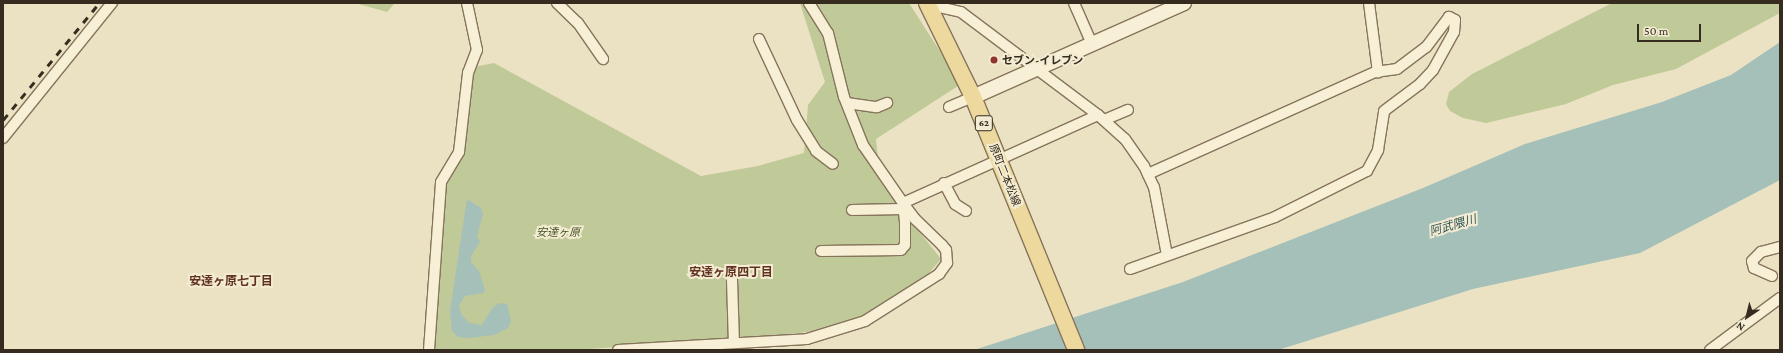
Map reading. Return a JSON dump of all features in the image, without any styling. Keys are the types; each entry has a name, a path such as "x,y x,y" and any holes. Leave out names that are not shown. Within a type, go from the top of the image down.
{"main road":[{"name":"原町二本松線","path":"930,6 973,97 1076,350"}],"street":[{"path":"3,138 112,3"},
{"path":"429,350 441,182 458,152 468,73 477,50 467,3"},
{"path":"557,3 578,23 603,58"},
{"path":"618,350 807,339 862,323 939,274 947,263 946,250 903,206 863,145 846,103 828,33 809,3"},
{"path":"1074,3 1092,44"},
{"path":"949,107 1038,70 1184,3"},
{"path":"1369,3 1378,72"},
{"path":"930,6 961,12 1101,118 1125,139 1148,174 1154,187 1167,255"},
{"path":"1130,269 1275,217 1367,171 1378,150 1384,111 1420,84 1433,70 1454,32 1455,20 1449,17 1426,47 1406,64 1392,71 1378,72 1148,174"},
{"path":"759,40 797,120 816,151 833,164"},
{"path":"846,103 877,107 887,103"},
{"path":"852,210 903,206 944,183 999,159 1101,118 1128,110"},
{"path":"944,183 955,204 966,211"},
{"path":"821,251 900,250 905,245 903,206"},
{"path":"1772,276 1754,268 1752,261 1761,252 1780,247"},
{"path":"732,280 734,343"},
{"path":"1710,350 1780,298"}],"green space":[{"path":"355,3 395,3 387,12"},
{"name":"安達ヶ原","path":"800,3 909,3 961,84 876,139 880,177 898,205 941,259 929,273 858,319 813,331 757,338 573,350 432,350 444,186 460,157 474,67 494,63 701,176 758,166 804,153 808,105 825,82"},
{"path":"1612,3 1780,3 1780,13 1676,69 1613,85 1566,104 1486,123 1463,118 1450,111 1446,104 1449,92 1472,74"}],"water":[{"name":"阿武隈川","path":"1780,42 1780,180 1640,253 1473,289 1278,350 974,350 1183,282 1423,188 1525,144 1662,102 1731,75"},
{"path":"467,199 481,208 483,214 477,236 480,242 471,256 471,262 479,271 485,290 483,293 465,296 459,305 461,314 469,323 482,325 493,307 500,303 507,304 511,321 508,328 494,335 469,338 458,337 452,331 450,311"}],"railway":[{"path":"3,120 99,3"}],"place":[{"name":"セブン-イレブン","path":"994,60"}],"district":[{"name":"安達ヶ原四丁目","path":"731,273"},
{"name":"安達ヶ原七丁目","path":"231,282"}]}
